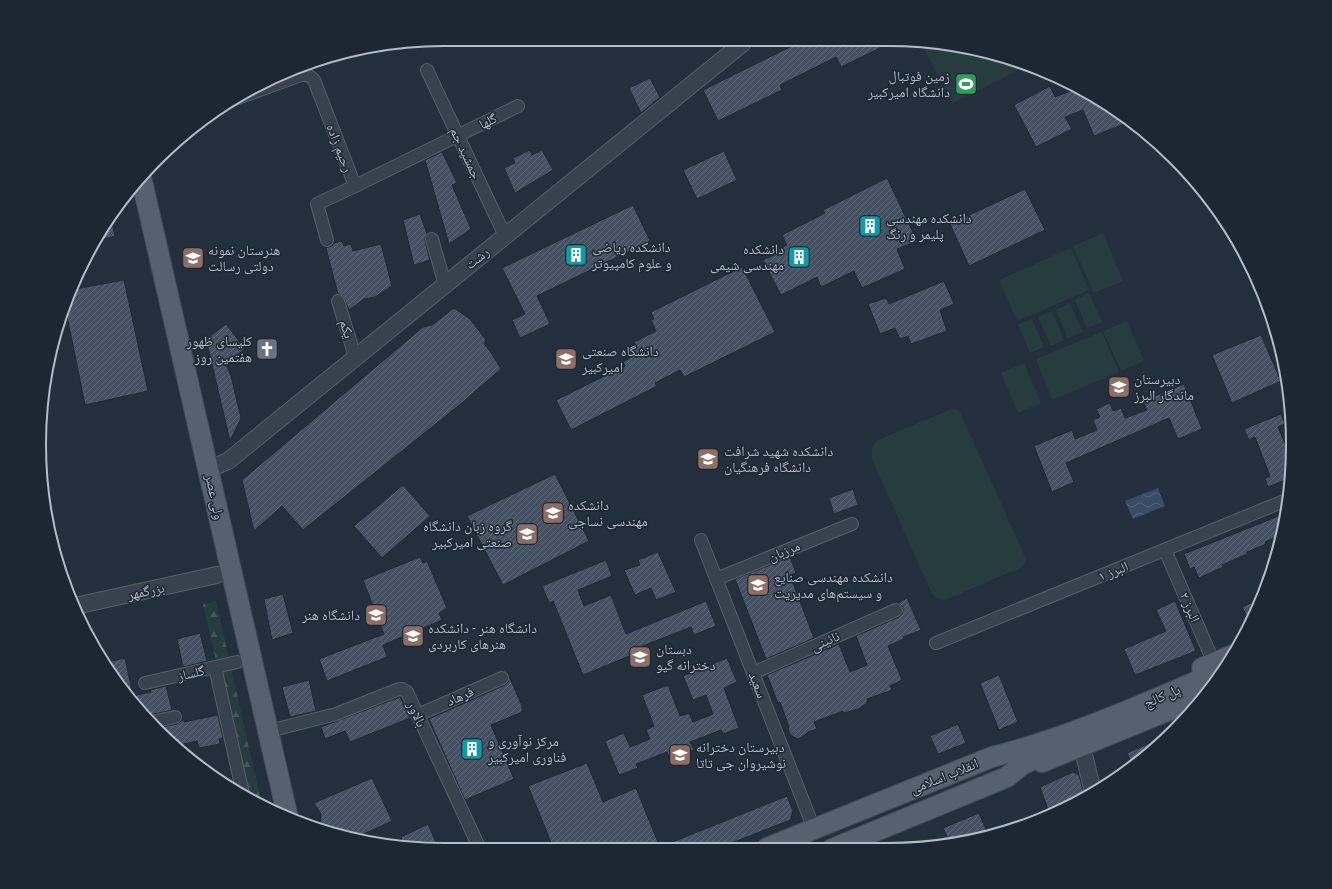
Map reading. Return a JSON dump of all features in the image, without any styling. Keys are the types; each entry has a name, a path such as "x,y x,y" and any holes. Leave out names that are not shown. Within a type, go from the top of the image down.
{"main road":[{"name":"ولی عصر","path":"143,185 209,469 224,573 268,731 286,810"},
{"name":"پل کالج","path":"1127,716 1218,667"},
{"path":"992,757 1025,740 1218,667"},
{"name":"پل کالج","path":"1127,716 1202,689"},
{"path":"1007,777 1192,701"},
{"name":"انقلاب اسلامی","path":"779,843 992,757 1028,748 1127,716"},
{"name":"انقلاب اسلامی","path":"847,843 1007,777 1024,764 1127,716"}],"street":[{"name":"رشت","path":"209,469 228,461 738,46"},
{"name":"جمشید جم","path":"427,70 505,236"},
{"name":"رحیم زاده","path":"268,87 305,74 314,80 355,186 458,136"},
{"name":"گلها","path":"458,136 518,106"},
{"path":"327,240 317,204 355,186"},
{"path":"432,239 445,285"},
{"name":"یکم","path":"338,301 355,357"},
{"name":"البرز ۱","path":"936,643 1282,502"},
{"name":"مرزبان","path":"716,579 852,524"},
{"name":"سعید","path":"701,540 814,829"},
{"name":"البرز ۲","path":"1165,550 1218,667"},
{"name":"بزرگمهر","path":"80,605 224,573"},
{"name":"نائینی","path":"753,673 896,610"},
{"name":"گلساز","path":"145,683 237,662"},
{"path":"216,667 242,788"},
{"name":"فرهاد","path":"418,715 502,678"},
{"name":"بالاور","path":"268,731 336,714 402,689 407,692 477,843"},
{"path":"158,721 175,717"},
{"path":"1082,746 1092,787"}],"green space":[{"name":"زمین فوتبال دانشگاه امیرکبیر","path":"923,48 940,49 965,54 1021,69 952,103"},
{"path":"1103,233 1123,281 1094,293 1073,246"},
{"path":"1071,248 1089,290 1017,321 999,280"},
{"path":"1089,293 1102,322 1087,328 1075,300"},
{"path":"1070,303 1083,332 1068,338 1056,310"},
{"path":"1052,311 1064,340 1051,346 1038,317"},
{"path":"1032,319 1044,347 1030,353 1018,324"},
{"path":"1127,321 1144,361 1121,371 1103,331"},
{"path":"1102,332 1119,372 1052,400 1036,359"},
{"path":"1024,363 1041,403 1018,413 1001,373"},
{"path":"954,408 960,412 1026,559 1026,562 1022,567 945,600 938,599 932,594 872,459 872,448 878,440"},
{"path":"216,601 260,798 246,790 203,604"}],"water":[{"path":"1158,488 1165,506 1133,519 1125,501"}],"building":[{"path":"792,46 884,46 841,67 836,57 780,85 782,90 718,121 703,90"},
{"path":"650,78 660,97 641,113 629,88"},
{"path":"1050,86 1055,97 1071,91 1087,99 1124,124 1094,136 1083,110 1065,117 1072,129 1036,147 1014,105"},
{"path":"530,150 532,155 542,150 553,170 515,193 504,168 515,163 513,158"},
{"path":"724,151 737,180 697,199 683,170"},
{"path":"442,152 457,183 452,185 471,229 449,244 425,160"},
{"path":"887,178 917,241 897,249 905,269 862,288 854,271 821,287 817,277 781,295 763,260 774,255 772,252 787,245 782,235 825,213 823,210"},
{"path":"1025,189 1045,230 969,266 950,224"},
{"name":"دانشکده ریاضی و علوم کامپیوتر","path":"633,205 650,241 537,296 550,324 520,338 512,320 525,314 502,268"},
{"path":"420,214 427,234 425,241 430,260 414,265 403,220"},
{"path":"112,224 115,236 102,240"},
{"path":"342,241 344,246 351,244 353,251 381,244 392,286 375,297 364,299 349,310 343,296 338,294 326,248 332,246 334,243"},
{"path":"742,267 775,332 684,377 680,370 655,383 657,386 571,430 556,400 625,366 623,362 630,358 628,353 637,348 634,342 656,331 651,320 654,319 651,312"},
{"path":"124,280 148,391 85,405 67,316 78,289"},
{"path":"944,281 954,304 940,310 947,331 911,344 908,336 900,339 895,328 880,334 868,304 886,298 889,304"},
{"path":"454,308 470,319 486,340 484,344 501,369 457,407 303,530 282,506 254,531 242,480 423,327 432,325"},
{"path":"226,324 245,349 226,364 231,376 241,418 230,441 206,339"},
{"path":"1261,335 1281,381 1232,403 1212,355"},
{"path":"1184,384 1202,429 1178,439 1169,418 1066,463 1074,482 1052,492 1034,446 1072,430 1075,439 1097,430 1093,420 1100,417 1096,409 1110,403 1113,411 1121,408 1125,418 1147,410 1143,401"},
{"path":"1281,414 1285,424 1278,427 1286,445 1284,480 1268,487 1265,479 1270,476 1255,437 1249,440 1244,429"},
{"path":"555,474 589,541 503,585 467,516"},
{"path":"403,485 430,516 382,558 354,526"},
{"path":"853,489 858,505 834,514 829,498"},
{"path":"1279,516 1274,538 1265,542 1266,544 1247,552 1247,554 1222,565 1223,567 1199,578 1194,567 1190,569 1184,554"},
{"path":"658,552 676,592 656,600 651,588 635,595 624,570 640,565 638,560"},
{"path":"420,557 423,563 427,561 447,608 439,613 442,620 383,645 387,657 327,681 319,659 384,634 363,580"},
{"path":"790,557 796,573 790,575 814,638 766,659 735,579"},
{"path":"606,560 612,576 578,590 584,606 611,595 626,634 706,601 716,626 694,635 691,627 630,651 632,655 583,675 553,601 549,603 542,586"},
{"path":"283,594 293,633 272,640 264,599"},
{"path":"907,598 921,630 903,637 904,639 888,646 902,680 890,686 892,690 867,699 867,703 858,709 844,713 843,711 814,722 817,729 808,732 798,739 792,736 789,732 788,724 780,702 778,703 767,675 839,644 850,672 867,665 856,636 899,617 902,614 903,607 898,603"},
{"path":"1175,601 1196,651 1135,675 1124,649 1166,631 1156,610"},
{"path":"1254,602 1247,616 1242,607"},
{"path":"200,633 207,661 183,667 177,639"},
{"path":"125,658 132,692 128,687 110,662"},
{"path":"727,658 737,682 724,688 739,728 723,734 721,730 690,742 694,750 670,760 667,752 636,764 638,768 619,775 605,741 624,733 630,747 650,739 646,730 654,726 642,695 668,685 680,716 689,713 693,722 713,714 706,695 693,700 683,676"},
{"path":"999,675 1018,722 999,730 980,683"},
{"name":"مرکز نوآوری و فناوری امیرکبیر","path":"509,678 522,706 522,712 491,725 514,779 465,800 429,719 505,685"},
{"path":"309,680 316,711 290,717 282,687"},
{"path":"166,686 172,710 152,715 135,696 151,692 150,690"},
{"path":"400,697 410,718 350,742 345,731 325,739 321,727"},
{"path":"218,715 223,738 219,739 220,744 199,748 197,741 182,744 164,727 177,724 184,719 184,722"},
{"path":"958,724 966,743 938,754 930,736"},
{"path":"1152,742 1130,761 1127,753"},
{"path":"587,763 603,802 636,788 658,843 551,843 528,786"},
{"path":"1073,772 1079,775 1084,792 1048,809 1040,787"},
{"path":"372,778 392,821 363,834 341,829 320,823 321,814 314,803"},
{"path":"787,796 793,811 790,820 732,843 670,843"},
{"path":"979,813 986,830 948,838 943,828"},
{"path":"428,824 436,843 399,841 402,839 401,837"}],"place":[{"name":"زمین فوتبال دانشگاه امیرکبیر","path":"966,84"},
{"name":"دانشکده مهندسی پلیمر و رنگ","path":"870,226"},
{"name":"دانشکده ریاضی و علوم کامپیوتر","path":"576,255"},
{"name":"دانشکده مهندسی شیمی","path":"799,257"},
{"name":"هنرستان نمونه دولتی رسالت","path":"193,258"},
{"name":"کلیسای ظهور هفتمین روز","path":"267,349"},
{"name":"دانشگاه صنعتی امیرکبیر","path":"566,359"},
{"name":"دبیرستان ماندگار البرز","path":"1119,387"},
{"name":"دانشکده شهید شرافت دانشگاه فرهنگیان","path":"708,459"},
{"name":"دانشکده مهندسی نساجی","path":"553,513"},
{"name":"گروه زبان دانشگاه صنعتی امیرکبیر","path":"527,534"},
{"name":"دانشکده مهندسی صنایع و سیستم‌های مدیریت","path":"758,585"},
{"name":"دانشگاه هنر","path":"376,615"},
{"name":"دانشگاه هنر - دانشکده هنرهای کاربردی","path":"413,636"},
{"name":"دبستان دخترانه گیو","path":"640,657"},
{"name":"مرکز نوآوری و فناوری امیرکبیر","path":"472,749"},
{"name":"دبیرستان دخترانه نوشیروان جی تاتا","path":"680,755"}]}
